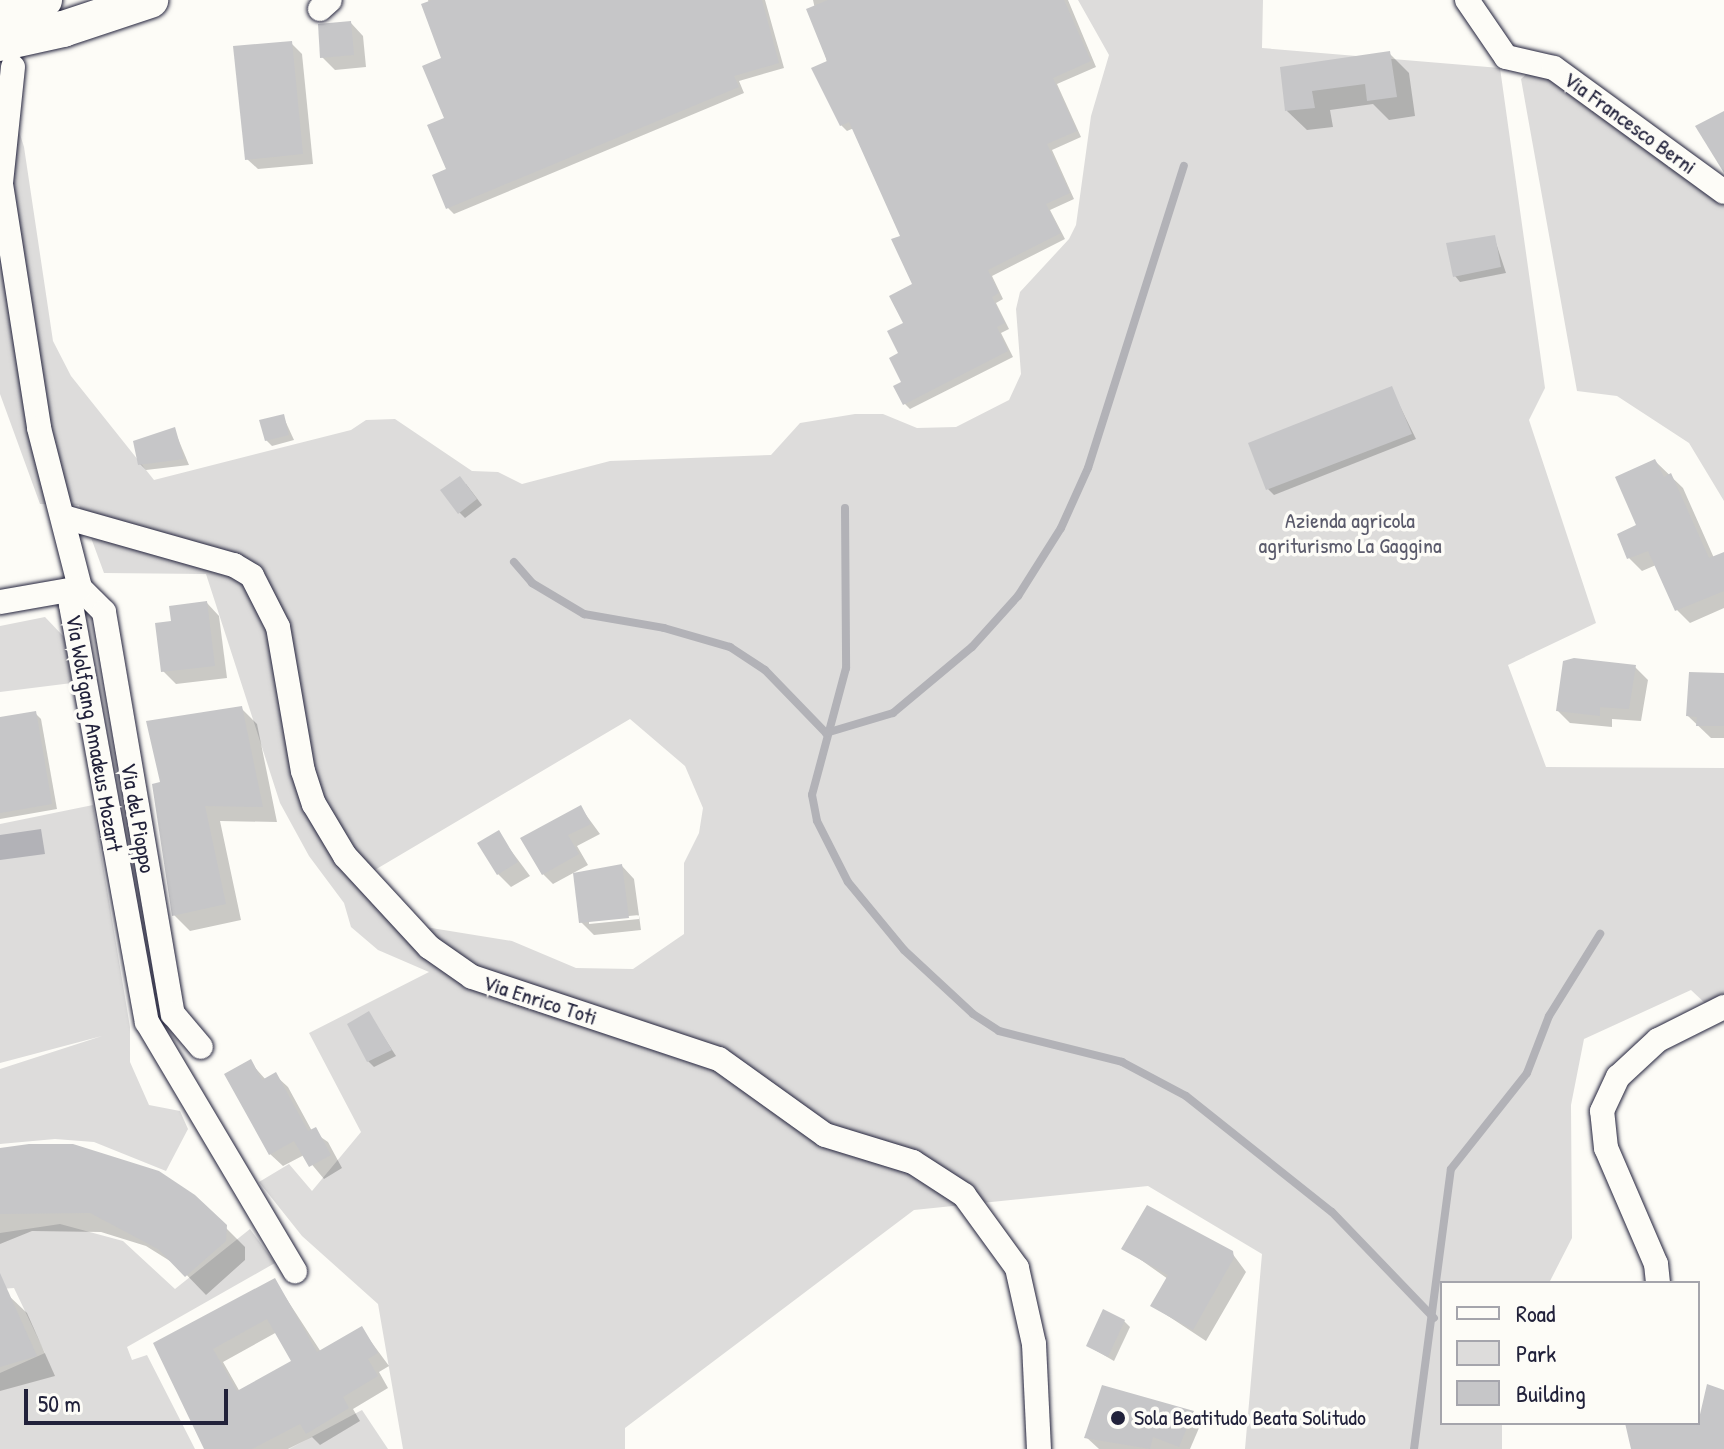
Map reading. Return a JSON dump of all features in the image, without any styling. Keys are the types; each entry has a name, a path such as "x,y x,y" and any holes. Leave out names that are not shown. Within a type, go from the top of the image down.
{"street":[{"path":"0,9 44,0"},
{"path":"6,55 63,29 150,0"},
{"name":"Via Francesco Berni","path":"1467,0 1506,57 1554,68 1724,192"},
{"name":"Via Wolfgang Amadeus Mozart","path":"6,55 1,184 39,428 80,588 71,605 147,1022 295,1271"},
{"name":"Via Enrico Toti","path":"64,517 234,565 252,576 278,627 303,771 314,804 345,856 429,947 472,977 719,1059 825,1135 913,1162 964,1195 1017,1268 1034,1344 1039,1449"},
{"path":"0,602 80,588"},
{"name":"Via del Pioppo","path":"80,588 104,612 173,1014 201,1047"},
{"path":"1658,1281 1656,1264 1606,1148 1602,1111 1618,1077 1658,1040 1724,1007"}],"green space":[{"name":"Azienda agricola agriturismo La Gaggina","path":"1078,0 1263,0 1262,48 1500,68 1545,388 1529,420 1596,623 1508,665 1546,767 1724,768 1724,997 1708,1006 1691,990 1584,1039 1571,1105 1572,1238 1550,1281 1440,1281 1440,1425 1502,1425 1502,1449 1245,1449 1262,1254 1148,1186 914,1210 625,1428 625,1449 403,1449 378,1304 302,1236 259,1182 289,1164 312,1191 361,1132 309,1033 429,972 378,950 351,927 344,903 309,856 280,803 206,574 104,573 79,505 40,504 0,394 0,102 17,125 24,147 53,341 71,376 154,480 351,430 366,420 395,419 472,471 498,472 522,484 610,461 771,455 800,423 855,414 883,414 917,428 956,427 1009,400 1021,374 1016,309 1020,292 1069,239 1076,225 1091,116 1109,55","holes":["630,719 685,766 703,808 699,833 684,863 684,934 633,969 576,968 512,941 419,926 368,874"]},
{"path":"1533,68 1724,195 1724,501 1689,443 1617,396 1577,391 1521,79"},
{"path":"45,617 64,637 72,683 0,692 0,626"},
{"path":"93,805 130,1027 130,1062 149,1105 180,1111 188,1129 166,1171 94,1142 55,1139 0,1144 0,1069 102,1036 0,1063 0,824"},
{"path":"60,1224 123,1241 175,1289 250,1229 275,1263 127,1347 132,1360 147,1355 195,1449 0,1449 0,1373 45,1353 14,1288 0,1289 0,1233"},
{"path":"362,1410 388,1449 289,1449"}],"shaded area":[{"path":"41,829 45,854 0,860 0,835"}],"building":[{"path":"432,0 762,0 779,63 734,76 739,87 446,209 432,175 446,169 427,125 444,118 422,66 441,58 421,4"},
{"path":"828,0 1064,0 1091,61 1053,78 1077,131 1047,144 1070,193 1046,204 1061,233 988,270 999,293 992,297 1005,323 997,327 1008,351 903,405 893,386 901,382 889,358 898,353 887,331 903,323 889,296 912,284 891,239 900,236 849,122 840,126 811,68 827,61 806,9"},
{"path":"351,21 354,55 320,58 318,24"},
{"path":"292,41 303,154 245,160 233,46"},
{"path":"1390,51 1397,97 1367,101 1365,84 1312,91 1315,108 1285,111 1280,67"},
{"path":"1724,111 1724,173 1695,126"},
{"path":"1495,235 1501,267 1453,277 1446,243"},
{"path":"1392,386 1412,434 1266,490 1248,443"},
{"path":"284,414 289,435 265,441 259,420"},
{"path":"175,427 184,459 138,465 133,441"},
{"path":"1655,459 1664,477 1671,473 1709,558 1724,552 1724,591 1675,611 1648,551 1627,559 1617,534 1636,525 1615,477"},
{"path":"460,476 477,499 458,514 440,490"},
{"path":"207,601 215,666 161,672 155,623 171,621 169,606"},
{"path":"1574,658 1636,665 1629,709 1600,707 1600,716 1556,711 1563,661"},
{"path":"1689,672 1724,673 1724,726 1696,726 1697,717 1686,716"},
{"path":"242,706 263,807 205,806 226,904 172,916 152,784 160,782 146,721"},
{"path":"36,711 52,804 0,813 0,717"},
{"path":"581,805 591,824 568,835 579,854 542,875 520,838"},
{"path":"499,830 518,862 497,875 477,843"},
{"path":"622,864 629,918 579,923 573,873"},
{"path":"369,1011 392,1050 367,1062 347,1024"},
{"path":"251,1059 262,1080 276,1072 308,1131 316,1127 331,1155 309,1167 294,1141 269,1155 224,1074"},
{"path":"29,1144 73,1144 159,1171 195,1195 227,1225 226,1241 185,1277 158,1249 90,1213 0,1214 0,1148"},
{"path":"1147,1205 1233,1251 1234,1258 1193,1330 1150,1306 1168,1275 1121,1249"},
{"path":"0,1273 37,1356 0,1367"},
{"path":"275,1278 317,1352 362,1326 378,1353 368,1359 378,1376 343,1397 349,1408 306,1434 300,1424 252,1449 204,1449 153,1343","holes":["267,1319 291,1361 237,1391 213,1349"]},
{"path":"1103,1309 1125,1320 1108,1357 1086,1346"},
{"path":"1707,1384 1724,1390 1724,1449 1631,1449 1625,1425 1700,1425"},
{"name":"Sola Beatitudo Beata Solitudo","path":"1102,1385 1194,1411 1179,1447 1153,1437 1150,1449 1084,1438"}],"waterway":[{"path":"514,562 532,583 584,614 664,628 730,647 765,670 826,733 893,713 972,647 1018,596 1061,528 1088,468 1184,166"},
{"path":"845,508 846,668 812,795 817,821 848,882 904,950 973,1014 999,1031 1122,1062 1186,1096 1332,1212 1434,1318"},
{"path":"1414,1449 1451,1169 1527,1073 1549,1016 1600,934"}],"place":[{"name":"Sola Beatitudo Beata Solitudo","path":"1118,1418"}]}
